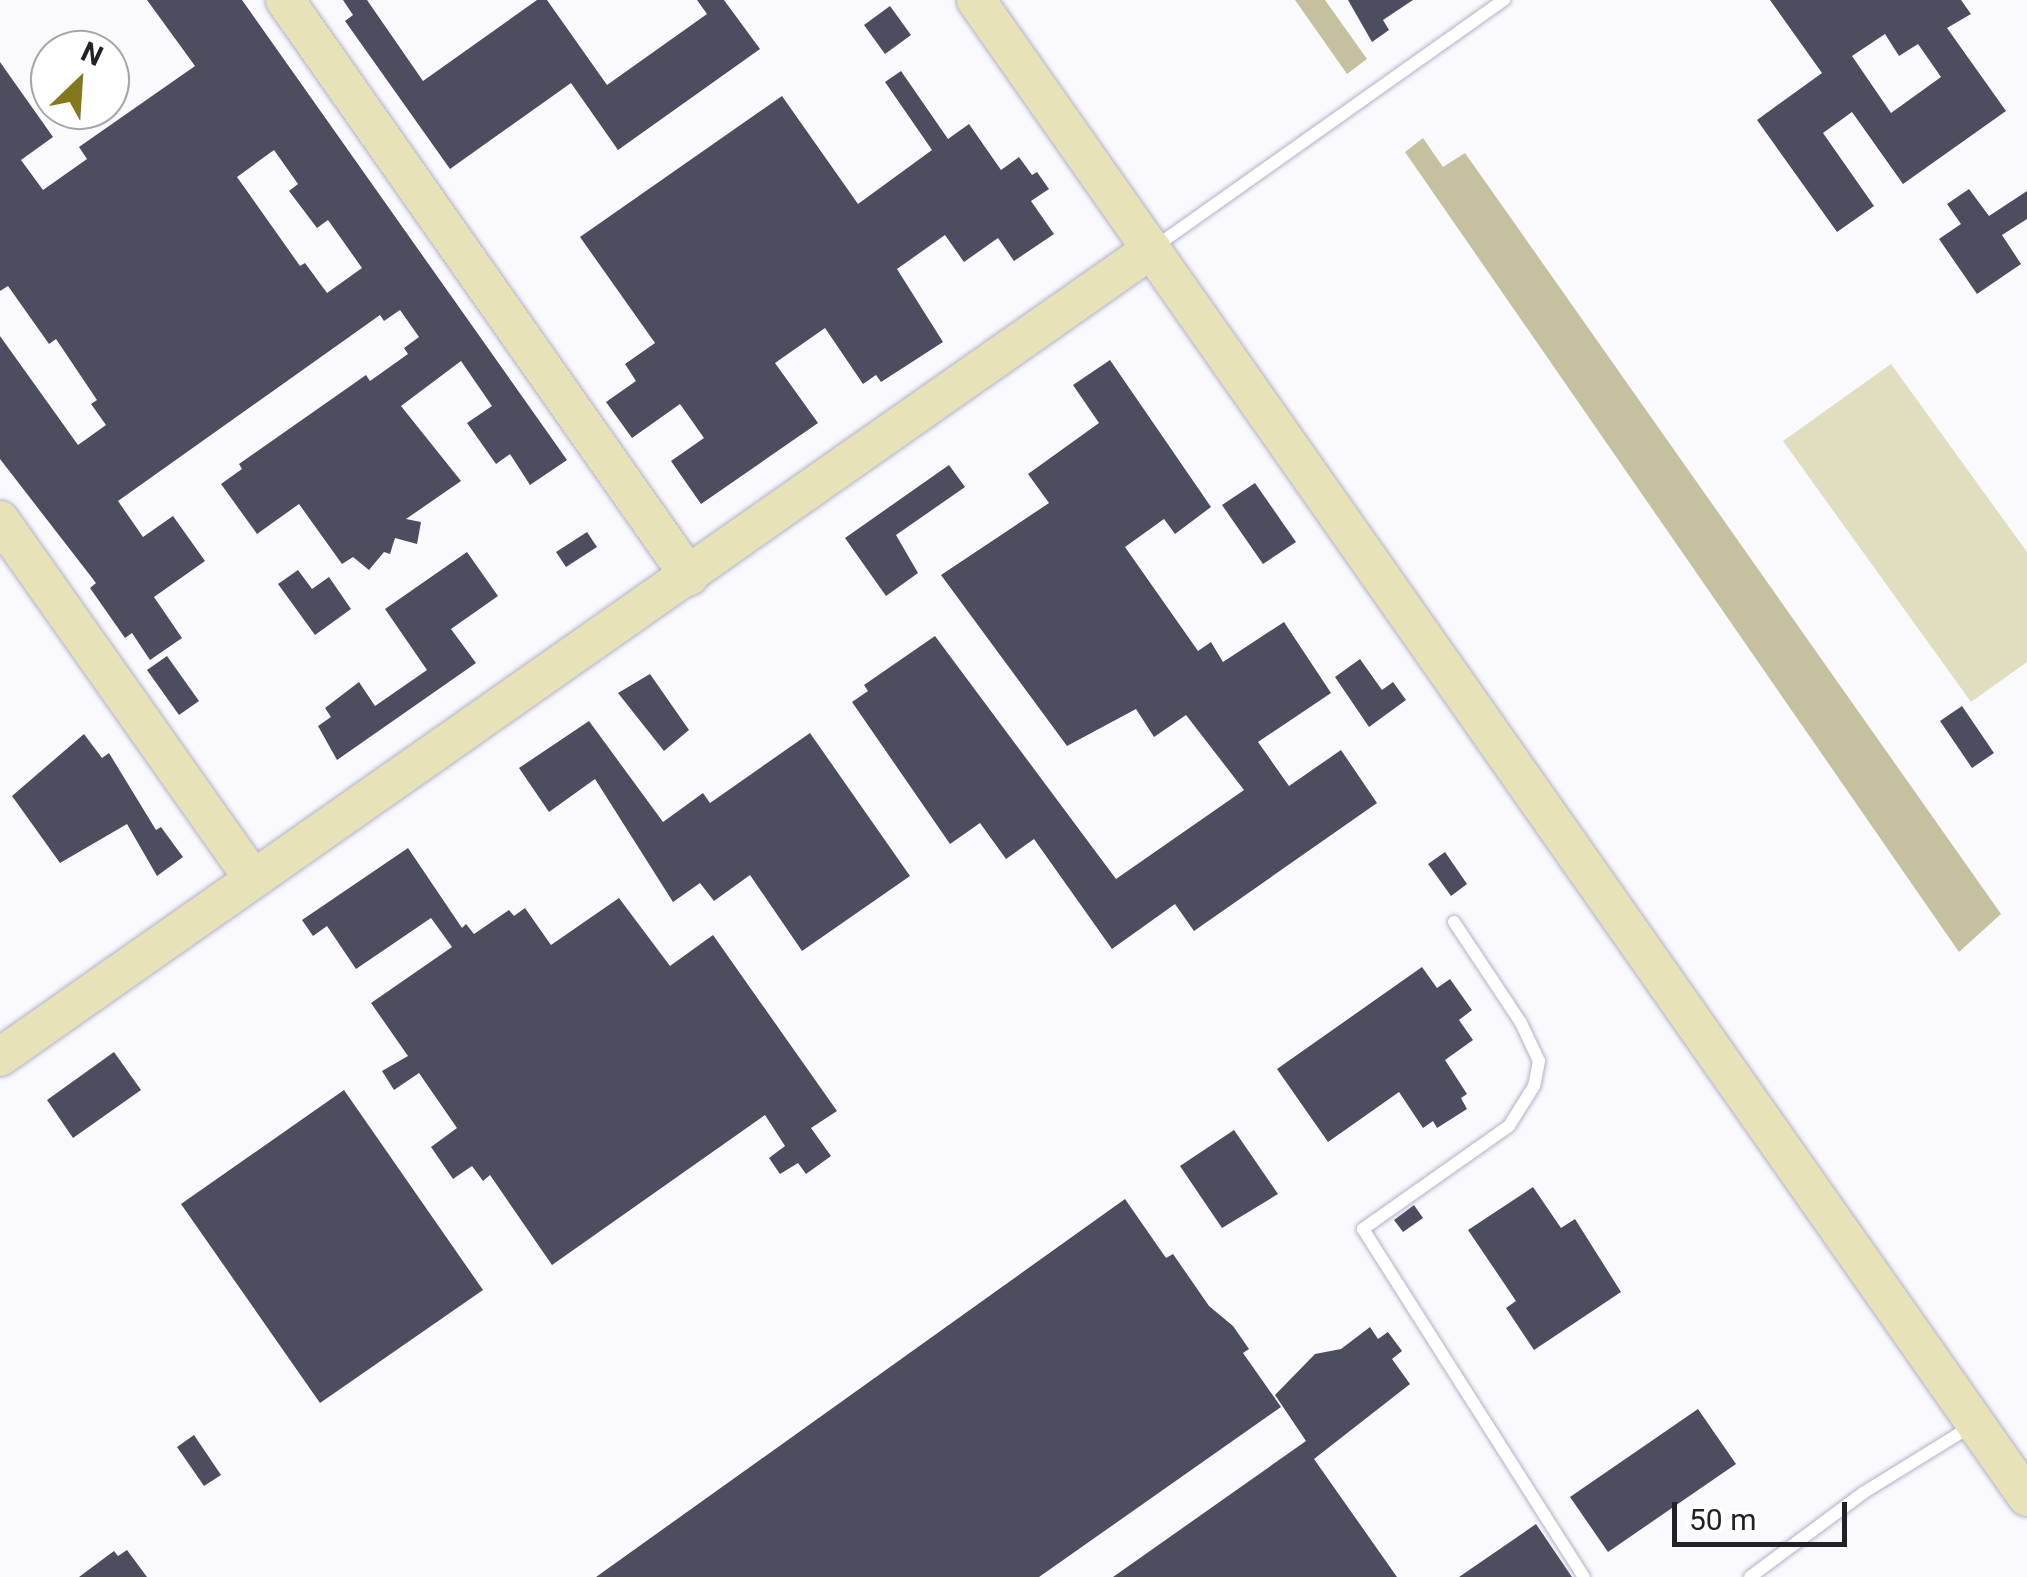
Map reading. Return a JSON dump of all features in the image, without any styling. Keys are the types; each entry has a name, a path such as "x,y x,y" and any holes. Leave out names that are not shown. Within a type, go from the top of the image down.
{"street":[{"path":"285,0 689,576"},
{"path":"976,0 2027,1497"},
{"path":"0,1057 1152,249"},
{"path":"0,520 253,879"}],"lane":[{"path":"1152,249 1504,0"},
{"path":"1454,922 1521,1023 1539,1061 1534,1086 1508,1126 1362,1230 1584,1577"},
{"path":"1750,1577 1863,1493 1975,1424"}],"shaded area":[{"path":"1295,0 1325,0 1367,59 1347,74"},
{"path":"1423,138 1443,167 1465,153 2001,914 1959,952 1405,152"},
{"path":"1891,364 2027,552 2027,662 1971,702 1783,441"}],"building":[{"path":"147,0 242,0 567,460 530,485 510,454 496,464 467,423 492,406 461,361 401,406 461,481 406,519 421,522 417,544 395,538 390,554 384,552 369,570 353,557 342,564 299,504 257,534 221,484 242,469 239,464 366,375 370,381 408,354 404,348 419,337 400,310 384,321 380,315 118,501 143,537 173,516 205,561 154,597 182,638 150,660 132,633 125,638 90,588 96,583 0,459 0,336 78,445 106,425 91,404 97,400 56,339 49,344 8,286 0,291 0,62 30,104 30,130 48,130 53,137 21,160 43,190 87,159 79,147 103,130 130,130 130,111 195,66","holes":["274,150 298,184 289,191 317,228 328,220 362,268 327,293 305,263 300,266 237,177"]},
{"path":"343,0 367,0 423,81 537,0 547,0 607,85 707,14 697,0 724,0 760,49 618,150 571,83 450,169 345,21 353,15"},
{"path":"1348,0 1413,0 1383,20 1389,30 1372,42"},
{"path":"1770,0 1961,0 1971,14 1947,28 2006,111 1903,184 1852,112 1823,133 1874,206 1837,232 1757,120 1822,73","holes":["1885,34 1899,56 1918,44 1941,77 1891,113 1852,56"]},
{"path":"890,6 911,35 885,54 864,25"},
{"path":"901,71 948,139 969,124 1001,170 1019,157 1032,175 1037,172 1049,189 1031,201 1054,234 1014,261 998,238 964,262 945,235 897,269 943,342 881,382 876,375 863,384 825,328 775,363 818,423 701,504 671,461 704,438 680,404 632,438 606,402 636,381 625,364 655,343 580,237 782,96 858,204 932,150 885,82"},
{"path":"1969,189 1989,216 2027,191 2027,219 2002,235 2021,264 1977,294 1939,239 1961,224 1947,204"},
{"path":"1110,360 1211,507 1175,534 1164,519 1125,547 1198,651 1211,642 1223,662 1284,622 1331,693 1258,742 1289,786 1341,750 1377,803 1194,931 1175,904 1112,949 1034,839 1006,859 980,823 950,844 852,702 868,691 864,685 935,636 1116,879 1244,790 1186,715 1154,737 1136,709 1067,746 941,575 1049,503 1028,474 1099,423 1073,385"},
{"path":"949,465 965,487 896,535 918,573 886,596 845,538"},
{"path":"1255,483 1296,542 1263,564 1222,505"},
{"path":"587,532 597,547 566,567 556,552"},
{"path":"467,552 498,596 451,629 476,663 337,760 318,726 331,717 325,708 359,682 375,706 427,670 385,609"},
{"path":"298,570 312,589 329,577 351,609 315,635 278,584"},
{"path":"167,656 199,701 179,715 147,670"},
{"path":"1360,659 1382,690 1393,682 1406,700 1369,727 1335,677"},
{"path":"650,674 689,730 664,751 618,693"},
{"path":"1962,706 1994,753 1972,768 1940,721"},
{"path":"589,721 663,822 703,793 710,803 810,733 910,876 802,951 750,875 714,901 700,883 673,902 595,779 549,812 519,768"},
{"path":"84,734 102,758 109,753 156,830 161,827 183,857 157,876 127,824 60,863 12,796"},
{"path":"408,848 462,928 466,924 474,934 509,910 514,916 525,908 551,945 619,898 670,966 713,935 837,1111 811,1128 831,1156 806,1174 798,1163 780,1174 769,1158 785,1146 765,1115 552,1265 490,1175 483,1181 472,1166 453,1179 431,1147 457,1128 419,1073 394,1090 382,1071 408,1056 371,1003 452,947 431,918 356,969 327,926 313,936 302,920"},
{"path":"1445,852 1467,884 1451,896 1428,864"},
{"path":"1422,967 1437,988 1450,979 1472,1010 1459,1020 1473,1040 1445,1060 1467,1094 1461,1098 1467,1109 1437,1128 1433,1121 1423,1128 1399,1092 1328,1142 1277,1069"},
{"path":"114,1052 141,1090 73,1138 47,1100"},
{"path":"344,1090 483,1290 320,1403 181,1204"},
{"path":"1234,1130 1278,1194 1222,1228 1180,1166"},
{"path":"1533,1187 1561,1228 1575,1219 1621,1292 1534,1350 1506,1308 1516,1301 1468,1230"},
{"path":"1125,1199 1166,1258 1173,1254 1209,1306 1233,1326 1249,1349 1243,1353 1281,1407 1039,1577 596,1577"},
{"path":"1414,1205 1423,1218 1403,1232 1394,1220"},
{"path":"1370,1327 1378,1339 1388,1332 1402,1351 1392,1359 1410,1384 1314,1459 1397,1577 1113,1577 1306,1441 1275,1395 1315,1354 1341,1349"},
{"path":"1698,1409 1736,1464 1608,1552 1570,1497"},
{"path":"194,1435 221,1475 204,1486 177,1447"},
{"path":"1536,1524 1572,1577 1459,1577"},
{"path":"127,1550 147,1577 79,1577 114,1551 118,1556"}]}
